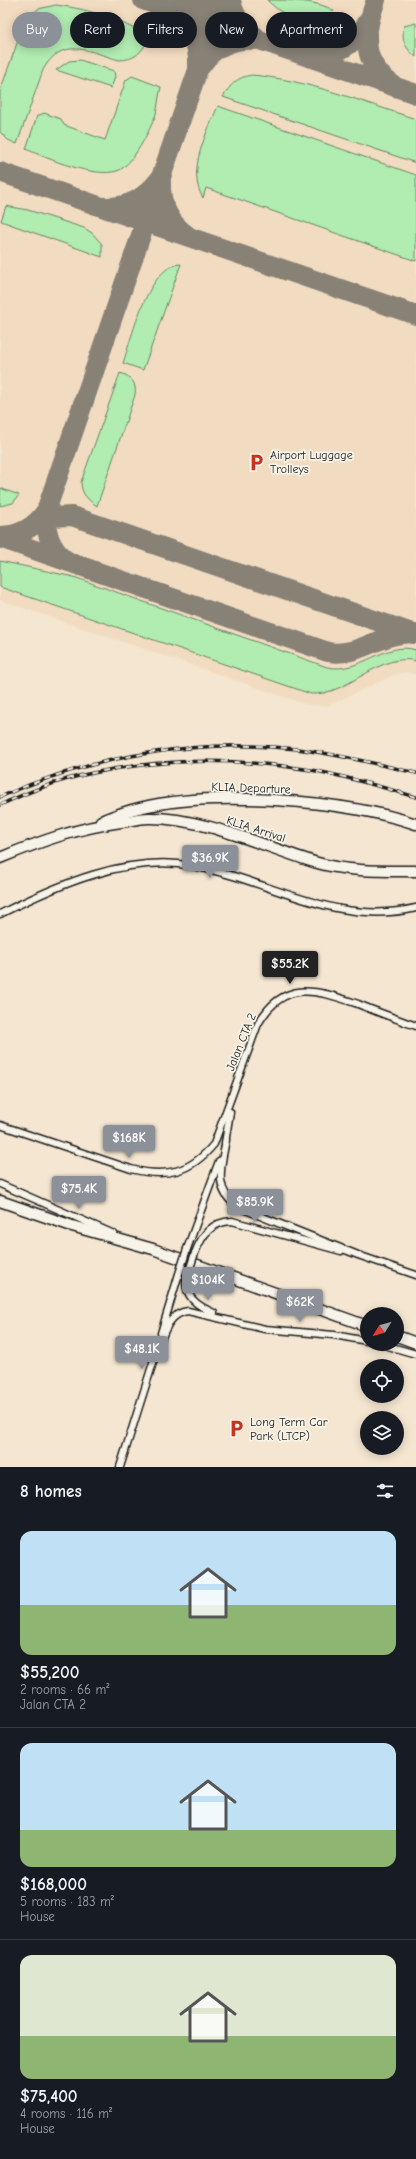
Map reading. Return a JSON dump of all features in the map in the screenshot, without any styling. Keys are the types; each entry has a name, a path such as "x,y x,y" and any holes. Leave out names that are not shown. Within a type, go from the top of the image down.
{"main road":[{"name":"KLIA Departure","path":"88,827 138,808 168,802 227,799 324,805 416,824"},
{"name":"KLIA Arrival","path":"88,827 148,818 184,822 229,833 315,862 339,868 359,870 416,871"},
{"path":"0,858 60,834 88,827"},
{"path":"0,1201 72,1226 153,1249 360,1323"},
{"path":"404,1339 416,1343"}],"street":[{"path":"0,914 21,904 84,880 122,868 157,863 194,866 334,908 378,914 416,908"},
{"name":"Jalan CTA 2","path":"231,1099 258,1024 274,1003 288,995 304,991 323,992 416,1026"},
{"path":"0,1125 142,1172 172,1173 186,1168 199,1160 214,1144 231,1099"},
{"path":"231,1099 220,1178 224,1192 232,1203 238,1207 358,1255 416,1275"},
{"path":"0,1121 29,1134"},
{"path":"120,1467 187,1249 226,1140"},
{"path":"0,1184 76,1218 153,1249"},
{"path":"230,1320 206,1310 193,1301 188,1293 187,1277 202,1237 206,1231 219,1223 232,1221 358,1255"},
{"path":"156,1353 169,1321 178,1313 188,1311 266,1329 334,1335 360,1340"},
{"path":"404,1351 416,1354"}],"shaded area":[{"path":"0,0 416,0 416,675 406,672 394,675 327,706 308,705 0,600"}],"green space":[{"path":"267,0 311,3 328,7 334,11 281,12"},
{"path":"56,5 92,12 70,12 70,48 125,48 125,24 133,28 133,48 143,48 134,57 125,60 119,60 87,50 77,49 68,49 51,59 43,70 17,144 8,140 0,132 0,91 15,48 62,48 62,12 34,12 38,9"},
{"path":"416,23 416,57 405,43 403,31 404,26"},
{"path":"80,60 114,71 115,77 111,88 56,70 69,61"},
{"path":"252,75 314,87 416,119 416,163 223,97 238,79"},
{"path":"132,76 161,87 156,114 150,128 135,155 123,168 117,171 107,172 84,170 46,158 26,149 37,116 44,113 61,119 64,125 105,140 126,80"},
{"path":"218,106 416,175 416,261 206,188 203,198 198,187 197,164 204,139"},
{"path":"6,206 28,210 84,228 92,233 102,244 102,257 1,221"},
{"path":"181,264 143,370 123,363 143,304 151,289 159,276 169,267"},
{"path":"120,373 130,378 135,387 135,395 97,506 82,490 81,482"},
{"path":"0,488 19,495 13,503 0,506"},
{"path":"0,561 74,577 327,667 339,668 351,666 394,649 405,648 416,650 416,661 403,660 390,662 338,688 325,693 311,694 0,587"}],"taxiway":[{"path":"143,0 416,94"},
{"path":"172,8 193,7 209,0"},
{"path":"0,536 7,536 26,530 37,522 46,511 222,0"},
{"path":"231,0 235,12"},
{"path":"376,0 367,35 368,46 374,66 392,84"},
{"path":"171,11 178,16 192,35 197,50 198,66"},
{"path":"311,56 329,54 345,47 358,36 368,21"},
{"path":"201,66 211,54 219,48"},
{"path":"0,172 416,315"},
{"path":"106,207 114,207 136,200 148,192 159,180"},
{"path":"161,182 162,197 167,212 175,225 187,235"},
{"path":"48,506 46,522 49,538 52,545 62,557 69,562"},
{"path":"34,525 50,517 72,516 409,632"},
{"path":"0,538 328,652 340,653 350,651 392,636 415,634"}],"railway":[{"path":"0,797 35,783 108,761 183,749 221,746 259,746 312,751 342,756 416,773"},
{"path":"0,805 43,787 88,774 143,765 199,762 255,763 324,772 416,797"}],"place":[{"name":"Airport Luggage Trolleys","path":"257,462"},
{"name":"Long Term Car Park (LTCP)","path":"237,1429"}]}
